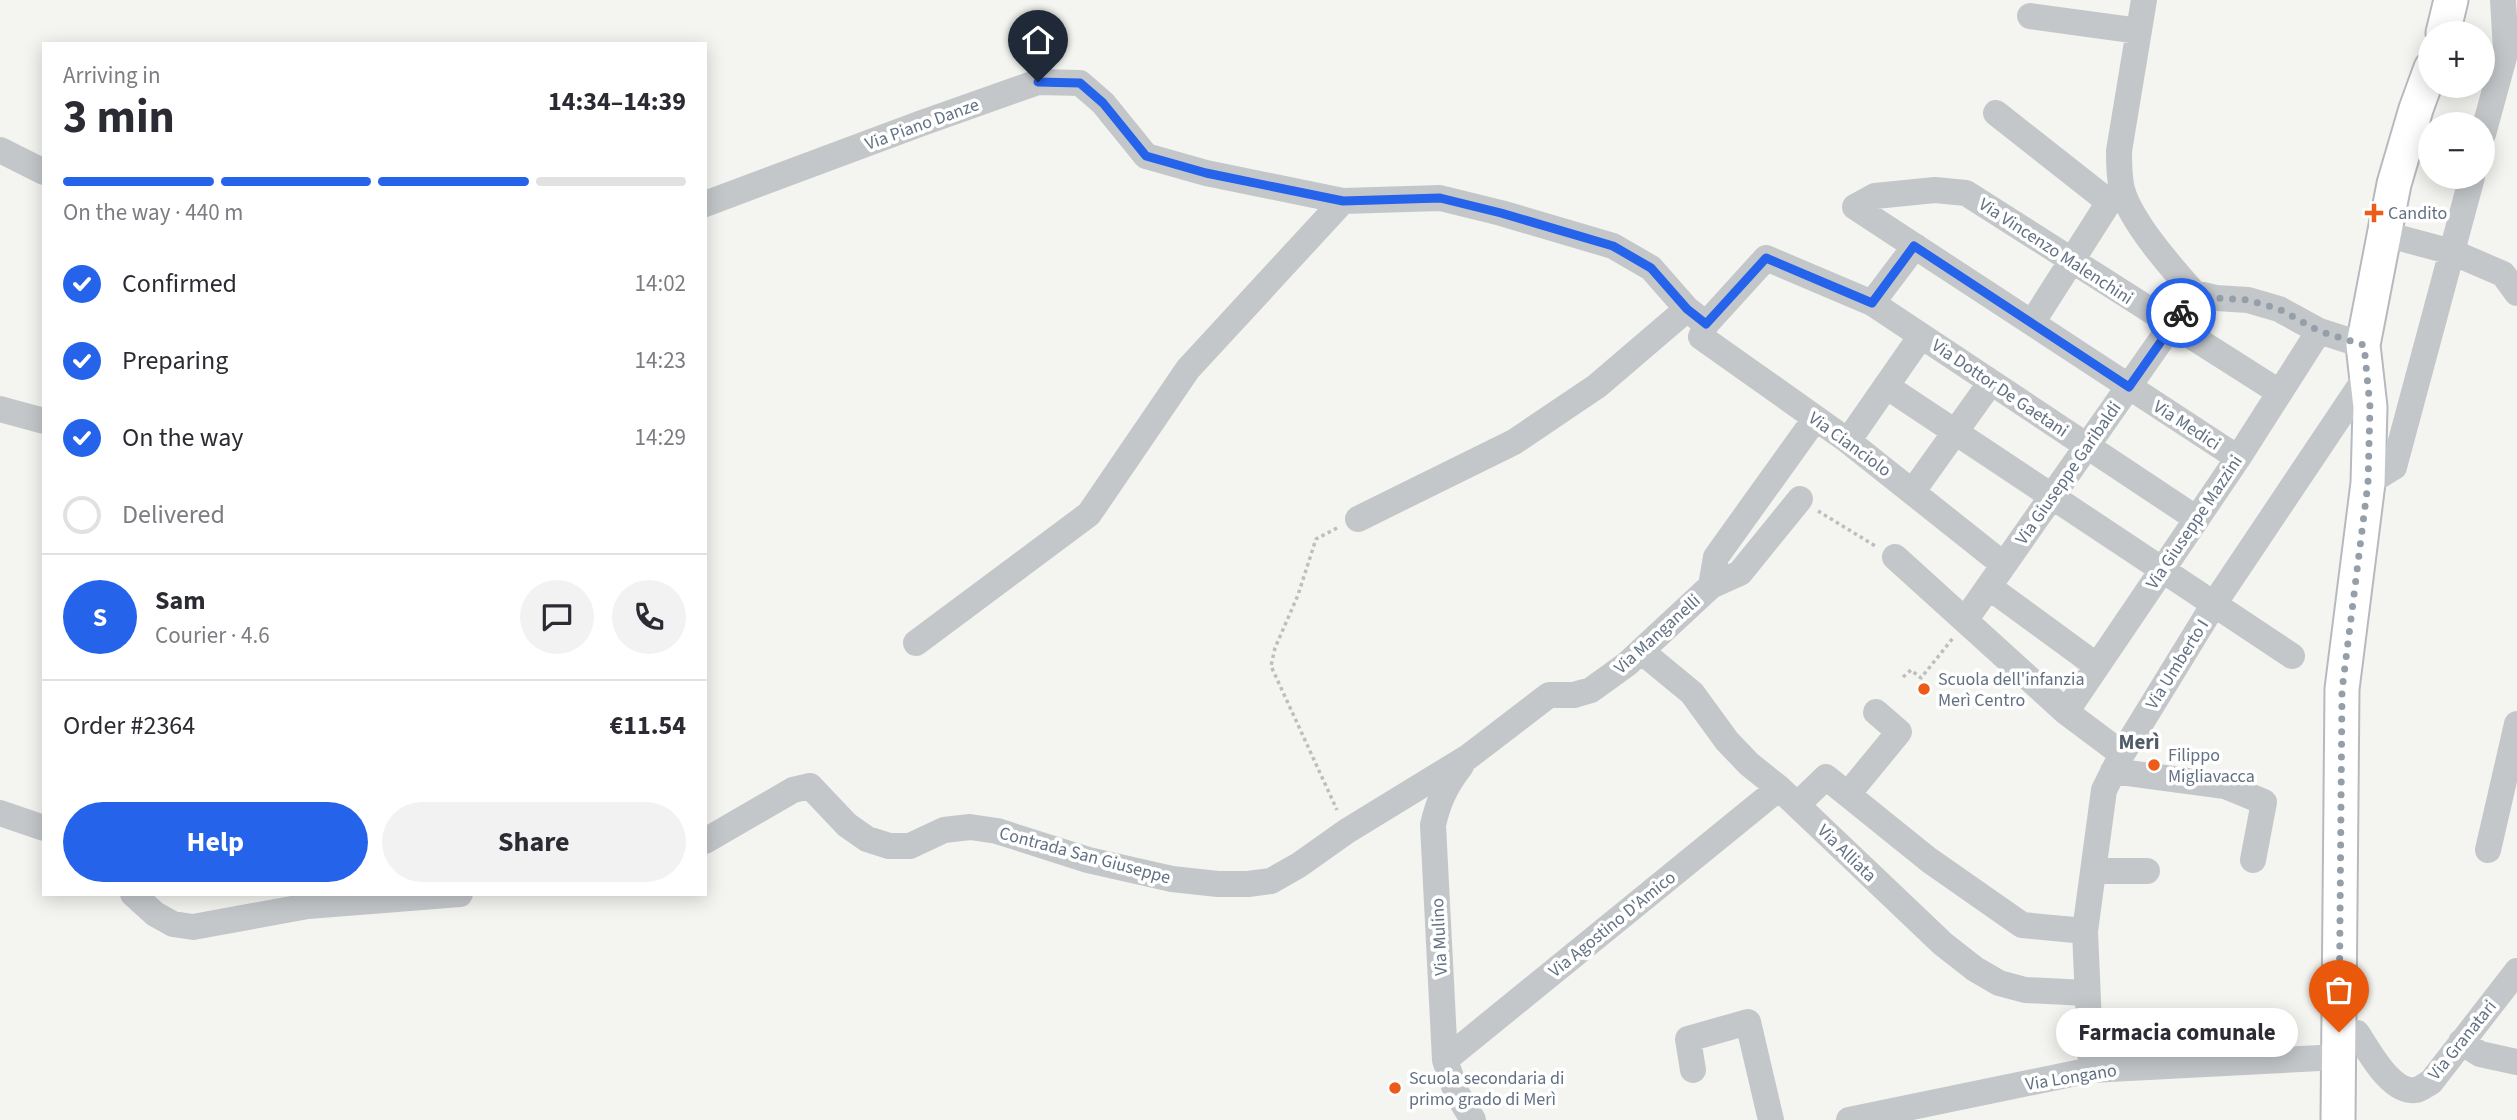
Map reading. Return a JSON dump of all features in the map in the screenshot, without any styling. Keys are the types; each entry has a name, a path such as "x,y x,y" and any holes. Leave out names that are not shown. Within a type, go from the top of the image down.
{"main road":[{"path":"2446,21 2451,0"},
{"path":"2337,1120 2342,690 2368,483 2370,407 2365,361 2395,184 2420,98"}],"street":[{"path":"2032,323 2071,260 2116,197 2119,151 2144,0"},
{"path":"2489,112 2505,50 2503,0"},
{"path":"2030,16 2139,31"},
{"name":"Via Piano Danze","path":"707,203 1038,82 1080,83 1103,103 1146,156 1206,173 1343,201 1440,198 1501,213 1613,246 1651,268 1697,317"},
{"path":"1996,113 2116,197 2170,267 2194,293 2216,298 2248,300 2279,309 2365,361"},
{"path":"0,150 42,171"},
{"path":"2368,483 2394,467 2469,189"},
{"name":"Via Vincenzo Malenchini","path":"1855,207 1875,196 1935,190 1966,193 2279,392"},
{"path":"916,643 1089,514 1188,369 1343,201"},
{"name":"Via Medici","path":"1855,207 2238,458"},
{"path":"2385,234 2452,253 2512,276"},
{"path":"1358,519 1514,442 1697,317 1766,258 1872,303 1914,246"},
{"name":"Via Giuseppe Garibaldi","path":"1966,620 2194,293"},
{"name":"Via Dottor De Gaetani","path":"1872,303 2197,519"},
{"name":"Via Cianciolo","path":"1697,317 1701,337 1848,441 2004,565"},
{"name":"Via Giuseppe Mazzini","path":"2066,712 2238,458 2319,331"},
{"path":"1848,441 1921,336"},
{"name":"Via Umberto I","path":"2091,1070 2085,931 2104,790 2117,763 2365,361"},
{"path":"1913,491 1991,382"},
{"path":"1886,386 2292,656"},
{"path":"0,409 42,420"},
{"name":"Via Manganelli","path":"1468,757 1549,695 1574,695 1591,690 1641,651 1711,586 1716,557 1815,419"},
{"path":"1711,586 1740,573 1800,499"},
{"path":"1895,557 2066,712 2117,763 2225,786 2264,802 2253,860"},
{"path":"1989,587 2097,666"},
{"name":"Via Alliata","path":"1641,651 1692,693 1727,741 1943,944 1975,969 1998,983 2025,990 2087,993"},
{"path":"1876,712 1899,733 1848,794 1929,860 2022,925 2085,931"},
{"path":"2488,850 2517,724"},
{"name":"Contrada San Giuseppe","path":"707,840 793,790 810,786 847,825 867,839 888,846 910,846 944,830 970,827 997,831 1088,860 1172,879 1248,884 1270,881 1299,865 1347,831 1468,757"},
{"name":"Via Mulino","path":"1468,757 1449,780 1438,803 1433,825 1444,1060 1456,1092 1473,1120"},
{"name":"Via Agostino D'Amico","path":"1444,1060 1788,797 1826,777 1848,794"},
{"path":"0,813 42,827"},
{"path":"2093,871 2147,871"},
{"path":"135,896 155,914 173,924 193,927 307,906 434,896"},
{"name":"Via Granatari","path":"2339,1045 2357,1033 2388,1079 2403,1088 2417,1090 2431,1082 2517,971"},
{"path":"1693,1070 1688,1039 1748,1022 1771,1120"},
{"path":"2460,1042 2480,1054 2517,1062"},
{"name":"Via Longano","path":"1849,1120 2091,1070 2339,1045"}],"path":[{"path":"1800,499 1895,557"},
{"path":"1347,831 1271,666 1275,648 1298,595 1316,539 1358,519"},
{"path":"1903,677 1911,670 1921,678 1966,620"}],"way so far":[{"path":"2181,313 2194,293 2216,298 2248,300 2279,309 2319,331 2364,345 2370,407 2368,483 2342,690 2339,1032"}],"place":[{"name":"Candito","path":"2374,213"},
{"name":"Scuola dell'infanzia Merì Centro","path":"1924,689"},
{"name":"Filippo Migliavacca","path":"2154,765"},
{"name":"Farmacia comunale","path":"2339,1032"},
{"name":"Scuola secondaria di primo grado di Merì","path":"1395,1088"}],"district":[{"name":"Merì","path":"2139,742"}],"route":[{"path":"1038,82 1080,83 1103,103 1146,156 1206,173 1343,201 1440,198 1613,246 1651,268 1687,309 1706,324 1766,258 1872,303 1914,246 2129,387 2181,313"}]}
